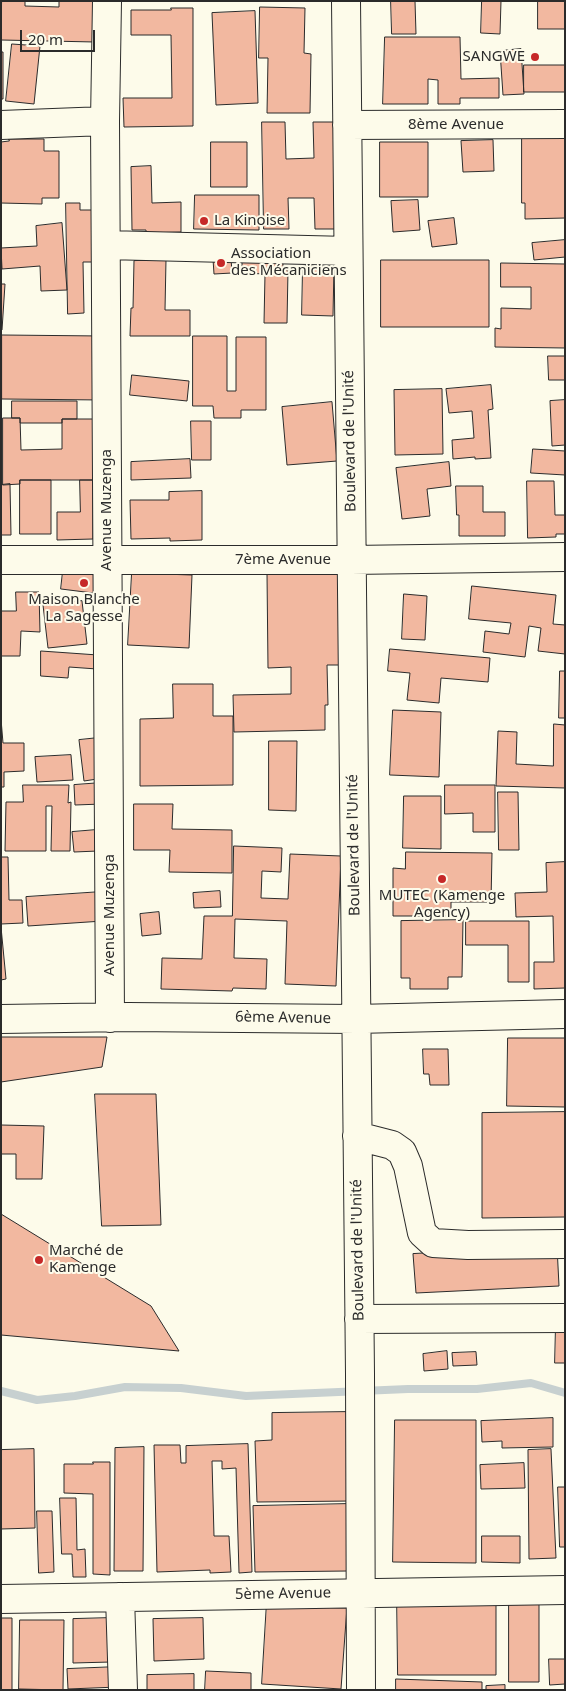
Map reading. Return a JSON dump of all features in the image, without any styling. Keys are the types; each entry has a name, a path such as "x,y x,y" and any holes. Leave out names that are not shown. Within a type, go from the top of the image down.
{"street":[{"name":"Avenue Muzenga","path":"107,1 105,121 110,1018"},
{"name":"Boulevard de l'Unité","path":"346,1 360,1374 361,1690"},
{"path":"1,124 105,121"},
{"name":"8ème Avenue","path":"347,125 565,124"},
{"path":"106,245 348,252"},
{"name":"7ème Avenue","path":"1,560 351,560 565,557"},
{"name":"6ème Avenue","path":"1,1019 356,1019 565,1014"},
{"path":"357,1136 392,1145 402,1152 408,1166 422,1233 434,1243 565,1244"},
{"path":"359,1318 565,1318"},
{"name":"5ème Avenue","path":"1,1599 565,1590"},
{"path":"120,1597 123,1690"}],"building":[{"path":"2,1 25,1 25,6 59,7 59,1 96,1 95,42 1,40"},
{"path":"391,1 415,1 416,34 392,34"},
{"path":"482,1 501,1 500,34 481,33"},
{"path":"538,1 565,1 565,29 538,29"},
{"path":"260,7 305,8 304,53 311,54 310,113 267,113 268,58 259,58"},
{"path":"171,8 193,8 193,126 124,127 123,98 172,98 171,35 131,35 131,10 171,10"},
{"path":"255,11 258,103 216,105 212,13"},
{"path":"385,37 460,37 461,79 499,78 499,98 460,98 460,104 438,104 438,80 428,79 428,104 383,104"},
{"path":"12,44 40,46 34,104 6,101"},
{"path":"521,49 524,94 503,95 500,51"},
{"path":"1,52 3,52 3,99 1,99"},
{"path":"524,65 565,65 565,92 524,92"},
{"path":"262,122 285,122 286,159 314,158 313,122 336,122 339,229 315,229 314,198 288,198 289,229 264,229"},
{"path":"522,133 565,133 565,218 525,219 525,203 522,203"},
{"path":"9,139 44,139 44,151 59,151 59,198 42,198 42,204 1,203 1,142 9,141"},
{"path":"493,140 494,171 463,172 461,141"},
{"path":"211,142 247,142 247,187 211,187"},
{"path":"380,142 428,142 428,197 380,197"},
{"path":"151,166 152,203 181,202 181,232 146,233 146,230 132,230 131,167"},
{"path":"195,195 259,195 259,230 194,229"},
{"path":"418,200 420,230 393,232 391,201"},
{"path":"66,203 80,203 80,210 99,210 100,262 83,262 84,313 68,314"},
{"path":"454,218 457,244 432,247 428,221"},
{"path":"62,223 67,290 41,291 40,266 2,269 1,248 37,246 36,226"},
{"path":"565,240 565,257 534,260 532,243"},
{"path":"243,255 283,255 283,270 288,270 287,323 264,323 265,274 242,273"},
{"path":"231,258 232,273 214,274 213,259"},
{"path":"166,260 165,310 190,310 190,336 130,336 131,308 133,308 134,261"},
{"path":"381,260 489,260 489,327 381,327"},
{"path":"501,263 565,264 565,348 495,347 495,328 501,329 501,308 531,309 531,287 501,287"},
{"path":"303,266 334,266 333,316 302,315"},
{"path":"1,284 5,284 2,330 1,330"},
{"path":"2,335 102,336 102,400 2,399"},
{"path":"193,336 227,336 227,391 236,391 236,337 266,337 266,410 241,410 241,418 214,418 213,406 193,406"},
{"path":"548,356 565,356 565,380 549,380"},
{"path":"132,375 189,381 187,401 130,395"},
{"path":"491,385 493,409 488,410 491,458 453,459 452,440 474,438 472,411 449,413 446,389"},
{"path":"442,389 443,454 395,455 394,390"},
{"path":"565,400 565,445 552,446 550,401"},
{"path":"12,401 77,401 77,419 62,419 62,423 20,423 20,418 12,418"},
{"path":"332,402 337,461 287,465 282,407"},
{"path":"3,418 20,418 21,450 62,449 62,419 93,419 93,480 20,480 20,484 3,485"},
{"path":"191,421 211,421 211,460 192,460"},
{"path":"533,449 565,451 565,475 531,473"},
{"path":"190,459 191,478 131,480 131,462"},
{"path":"449,462 451,486 427,489 430,516 402,519 396,468"},
{"path":"20,480 51,480 51,534 20,534"},
{"path":"80,480 93,480 93,539 57,540 57,512 80,512"},
{"path":"527,481 554,481 555,515 565,515 565,534 556,534 556,537 528,538"},
{"path":"10,484 11,535 1,535 1,485"},
{"path":"456,486 483,486 483,512 505,512 505,536 459,536"},
{"path":"202,491 202,540 170,541 170,538 131,539 130,500 169,500 169,492"},
{"path":"63,571 104,576 101,594 61,589"},
{"path":"342,572 343,665 327,665 328,705 325,705 325,730 234,732 233,695 291,694 291,667 268,668 267,573"},
{"path":"132,573 192,575 189,648 128,645"},
{"path":"472,586 556,595 553,624 565,625 565,654 538,651 541,628 529,626 525,657 483,652 485,631 509,634 511,623 469,619"},
{"path":"16,592 39,592 40,632 21,631 20,656 1,656 1,611 16,611"},
{"path":"404,594 427,596 425,640 402,639"},
{"path":"82,601 87,644 48,648 43,605"},
{"path":"390,649 490,658 488,682 441,678 439,703 407,700 410,673 388,671"},
{"path":"41,651 98,655 97,669 69,667 68,678 41,676"},
{"path":"560,671 565,671 565,718 559,718"},
{"path":"173,684 213,684 213,716 233,716 233,785 140,786 140,719 173,718"},
{"path":"393,710 441,712 439,777 390,775"},
{"path":"1,719 3,743 24,743 24,771 4,772 4,787 1,787"},
{"path":"554,724 565,725 565,788 496,786 498,731 517,732 516,764 553,766"},
{"path":"98,738 104,778 84,781 79,740"},
{"path":"269,741 297,741 296,811 269,810"},
{"path":"71,755 73,780 37,782 35,757"},
{"path":"101,783 102,804 75,805 74,785"},
{"path":"23,785 69,785 68,803 71,802 70,851 51,851 52,806 46,806 46,851 5,851 6,802 23,802"},
{"path":"445,785 495,785 495,832 473,832 473,813 445,814"},
{"path":"498,792 518,792 519,850 499,850"},
{"path":"404,796 441,796 441,849 403,848"},
{"path":"134,804 173,804 172,829 232,830 232,873 169,872 170,850 134,850"},
{"path":"96,830 98,851 74,852 72,832"},
{"path":"234,846 282,848 281,872 262,871 261,898 288,899 290,854 341,856 336,986 285,984 287,921 235,919 234,958 267,959 266,989 233,988 232,991 161,989 162,958 202,959 204,916 232,916"},
{"path":"406,852 492,853 491,902 451,902 451,916 393,916 393,868 405,869"},
{"path":"1,857 8,857 9,900 22,900 23,923 1,924"},
{"path":"565,862 565,988 534,989 534,962 554,962 553,916 516,917 515,893 547,892 546,863"},
{"path":"220,891 221,907 194,908 193,893"},
{"path":"101,892 103,921 28,926 26,897"},
{"path":"159,912 161,934 142,936 140,914"},
{"path":"463,920 462,977 448,977 448,989 410,989 410,978 401,978 401,921"},
{"path":"466,921 529,921 529,982 508,982 508,945 466,945"},
{"path":"1,927 6,979 1,980"},
{"path":"1,1037 107,1037 102,1067 1,1082"},
{"path":"508,1038 565,1038 565,1107 507,1106"},
{"path":"423,1049 448,1049 449,1085 430,1085 429,1074 424,1074"},
{"path":"95,1094 156,1094 161,1225 102,1226"},
{"path":"565,1112 565,1217 482,1218 482,1113"},
{"path":"1,1125 44,1126 42,1179 16,1179 16,1154 1,1154"},
{"name":"Marché de Kamenge","path":"1,1214 151,1306 179,1351 1,1335"},
{"path":"557,1246 559,1286 416,1293 413,1254"},
{"path":"556,1323 565,1323 565,1363 555,1363"},
{"path":"447,1351 448,1369 424,1371 423,1354"},
{"path":"476,1352 477,1365 453,1366 452,1353"},
{"path":"347,1412 352,1501 257,1502 255,1441 272,1440 272,1413"},
{"path":"553,1418 553,1447 502,1448 502,1441 482,1442 481,1421"},
{"path":"395,1420 476,1420 476,1563 393,1562"},
{"path":"248,1444 252,1572 239,1573 236,1468 222,1469 222,1461 212,1461 214,1536 229,1536 231,1572 210,1573 210,1570 157,1572 154,1445 180,1445 181,1463 186,1463 186,1446"},
{"path":"144,1447 143,1571 114,1571 115,1448"},
{"path":"34,1449 35,1528 1,1529 1,1450"},
{"path":"551,1449 556,1558 529,1559 528,1450"},
{"path":"93,1462 110,1462 110,1575 93,1574 93,1494 64,1493 64,1464 93,1464"},
{"path":"524,1463 525,1488 481,1489 480,1465"},
{"path":"558,1487 565,1487 565,1547 560,1547"},
{"path":"60,1498 76,1498 77,1550 85,1549 86,1577 73,1577 72,1554 62,1554"},
{"path":"347,1504 348,1571 255,1572 253,1506"},
{"path":"37,1511 52,1511 54,1572 39,1573"},
{"path":"482,1536 520,1536 520,1563 482,1562"},
{"path":"397,1598 496,1598 496,1675 398,1675"},
{"path":"509,1600 539,1600 539,1682 509,1682"},
{"path":"267,1601 347,1607 341,1689 262,1684"},
{"path":"1,1618 12,1618 12,1690 1,1690"},
{"path":"110,1618 111,1662 73,1663 73,1619"},
{"path":"203,1618 204,1659 154,1661 153,1619"},
{"path":"20,1620 64,1620 63,1690 19,1689"},
{"path":"549,1659 565,1659 565,1684 550,1685"},
{"path":"117,1667 118,1687 68,1689 67,1669"},
{"path":"206,1671 251,1673 251,1690 205,1690"},
{"path":"194,1674 194,1690 147,1690 147,1675"},
{"path":"396,1679 482,1682 482,1690 396,1690"},
{"path":"505,1685 505,1690 486,1690 486,1686"}],"waterway":[{"path":"1,1391 37,1400 75,1396 125,1387 181,1388 246,1396 408,1389 477,1389 531,1383 565,1393"}],"place":[{"name":"SANGWE","path":"535,57"},
{"name":"La Kinoise","path":"204,221"},
{"name":"Association des Mécaniciens","path":"221,263"},
{"name":"Maison Blanche La Sagesse","path":"84,583"},
{"name":"MUTEC (Kamenge Agency)","path":"442,879"},
{"name":"Marché de Kamenge","path":"39,1260"}]}
